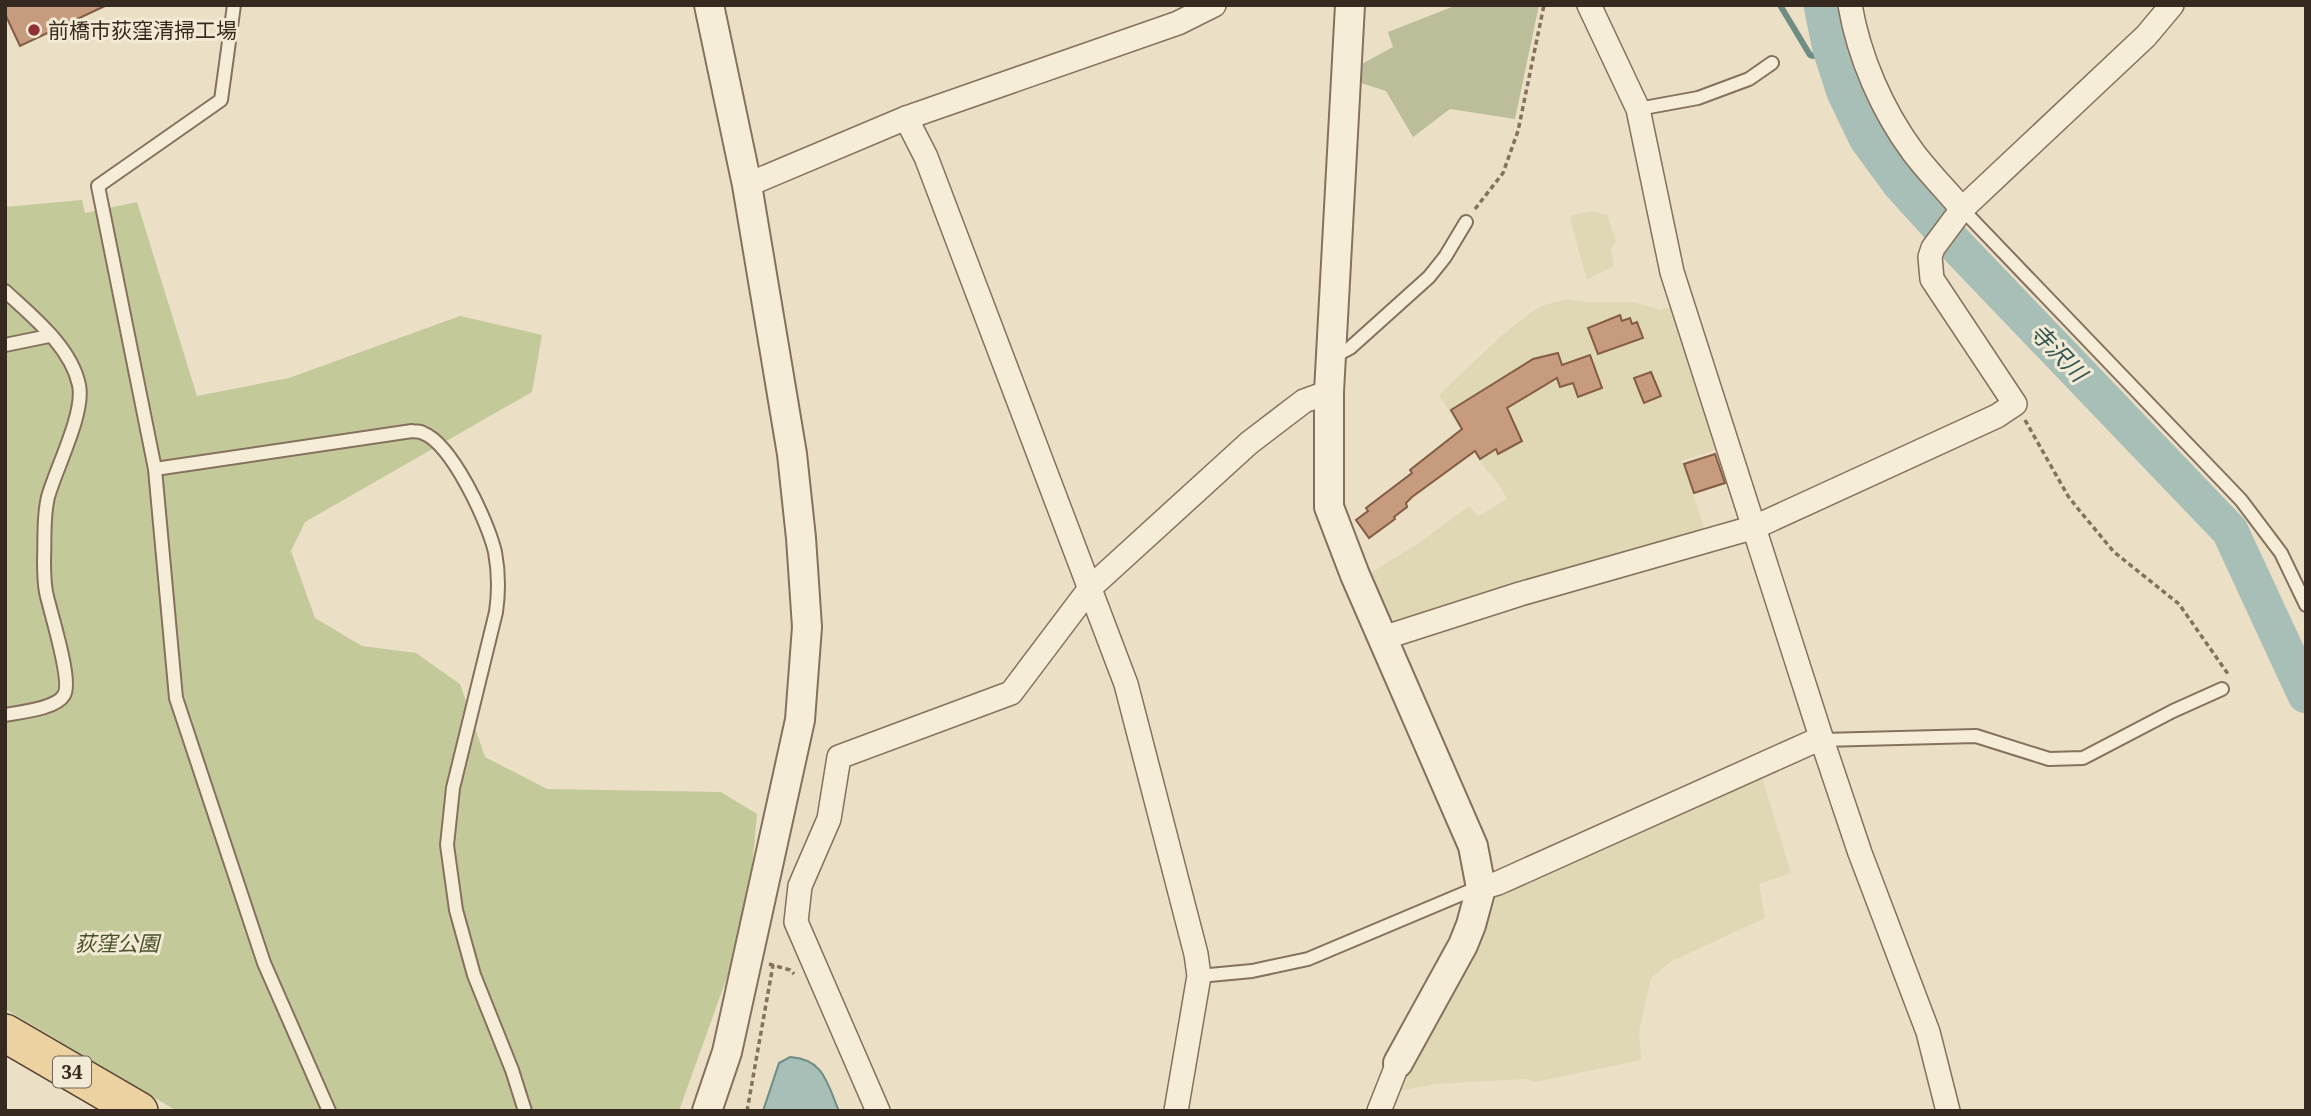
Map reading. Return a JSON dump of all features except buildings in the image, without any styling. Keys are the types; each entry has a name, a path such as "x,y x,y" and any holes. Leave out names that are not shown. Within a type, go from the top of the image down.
{"main road":[{"name":"34","path":"5,1033 139,1111"}],"street":[{"path":"706,1111 727,1052 800,720 807,627 792,454 747,185 709,5"},
{"path":"747,185 906,118 1178,23 1214,5"},
{"path":"1350,5 1330,358 1329,507 1350,563 1473,846 1481,888 1463,945 1398,1063 1379,1111"},
{"path":"1589,5 1638,109 1672,272 1860,853 1928,1032 1948,1111"},
{"path":"1850,5 1862,51 1878,95 1913,152 1958,214"},
{"path":"1383,638 1520,594 1755,527 1997,416 2015,404 1932,279 1930,257 1933,248 1958,214 2146,36 2172,5"},
{"path":"906,118 926,157 1126,684 1196,954 1199,976 1176,1111"},
{"path":"878,1111 796,922 800,886 829,819 839,757 1011,693 1091,587 1249,443 1304,401 1329,392"},
{"path":"1481,888 1498,884 1810,743 1822,740"},
{"path":"766,879 800,886"}],"lane":[{"path":"233,5 221,100 98,186 155,469 176,698 264,963 329,1111"},
{"path":"1638,109 1698,98 1749,79 1772,63"},
{"path":"1958,214 2241,500 2281,553 2306,606"},
{"path":"1330,358 1350,348 1429,277 1445,257 1465,222"},
{"path":"5,291 40,324 67,355 80,389 80,404 49,495 45,519 44,582 66,673 66,690 62,699 50,705 5,715"},
{"path":"5,345 49,336"},
{"path":"155,469 412,431 423,433 446,451 477,503 494,550 500,583 496,612 453,788 447,845 456,910 474,975 512,1070 525,1111"},
{"path":"1822,740 1976,736 2049,759 2082,758 2222,689"},
{"path":"1199,976 1252,971 1308,959 1481,888"}],"path":[{"path":"1465,222 1503,173 1518,131 1544,5"},
{"path":"2015,404 2068,496 2079,510 2115,552 2179,604 2231,678 2222,689"},
{"path":"747,1111 773,965"}],"shaded area":[{"path":"1593,211 1607,215 1616,240 1611,249 1614,266 1587,280 1570,219 1572,215"},
{"path":"1567,299 1586,302 1634,302 1660,310 1673,306 1718,449 1682,461 1706,533 1398,624 1390,621 1369,574 1419,543 1469,506 1478,516 1507,499 1439,395 1501,336 1530,313 1541,306"},
{"path":"1761,774 1791,873 1759,884 1765,918 1670,962 1651,978 1639,1032 1641,1060 1535,1082 1526,1079 1435,1084 1399,1091 1479,941 1492,899 1500,892"}],"green space":[{"path":"1457,5 1539,5 1515,119 1450,109 1413,137 1386,91 1358,82 1358,66 1393,47 1388,32"},
{"name":"荻窪公園","path":"82,200 85,213 137,202 197,396 289,378 460,316 542,335 532,392 305,522 291,551 315,618 362,646 416,653 460,684 485,757 547,789 721,792 757,814 747,921 679,1111 177,1111 5,1009 5,207"}],"water":[{"path":"790,1057 810,1062 823,1074 839,1111 763,1111 779,1063"}],"waterway":[{"path":"1780,5 1810,55 1832,52"},
{"name":"寺沢川","path":"1822,5 1831,49 1845,92 1867,138 1900,183 1956,245 2230,531 2306,695"}],"place":[{"name":"前橋市荻窪清掃工場","path":"34,30"}]}
